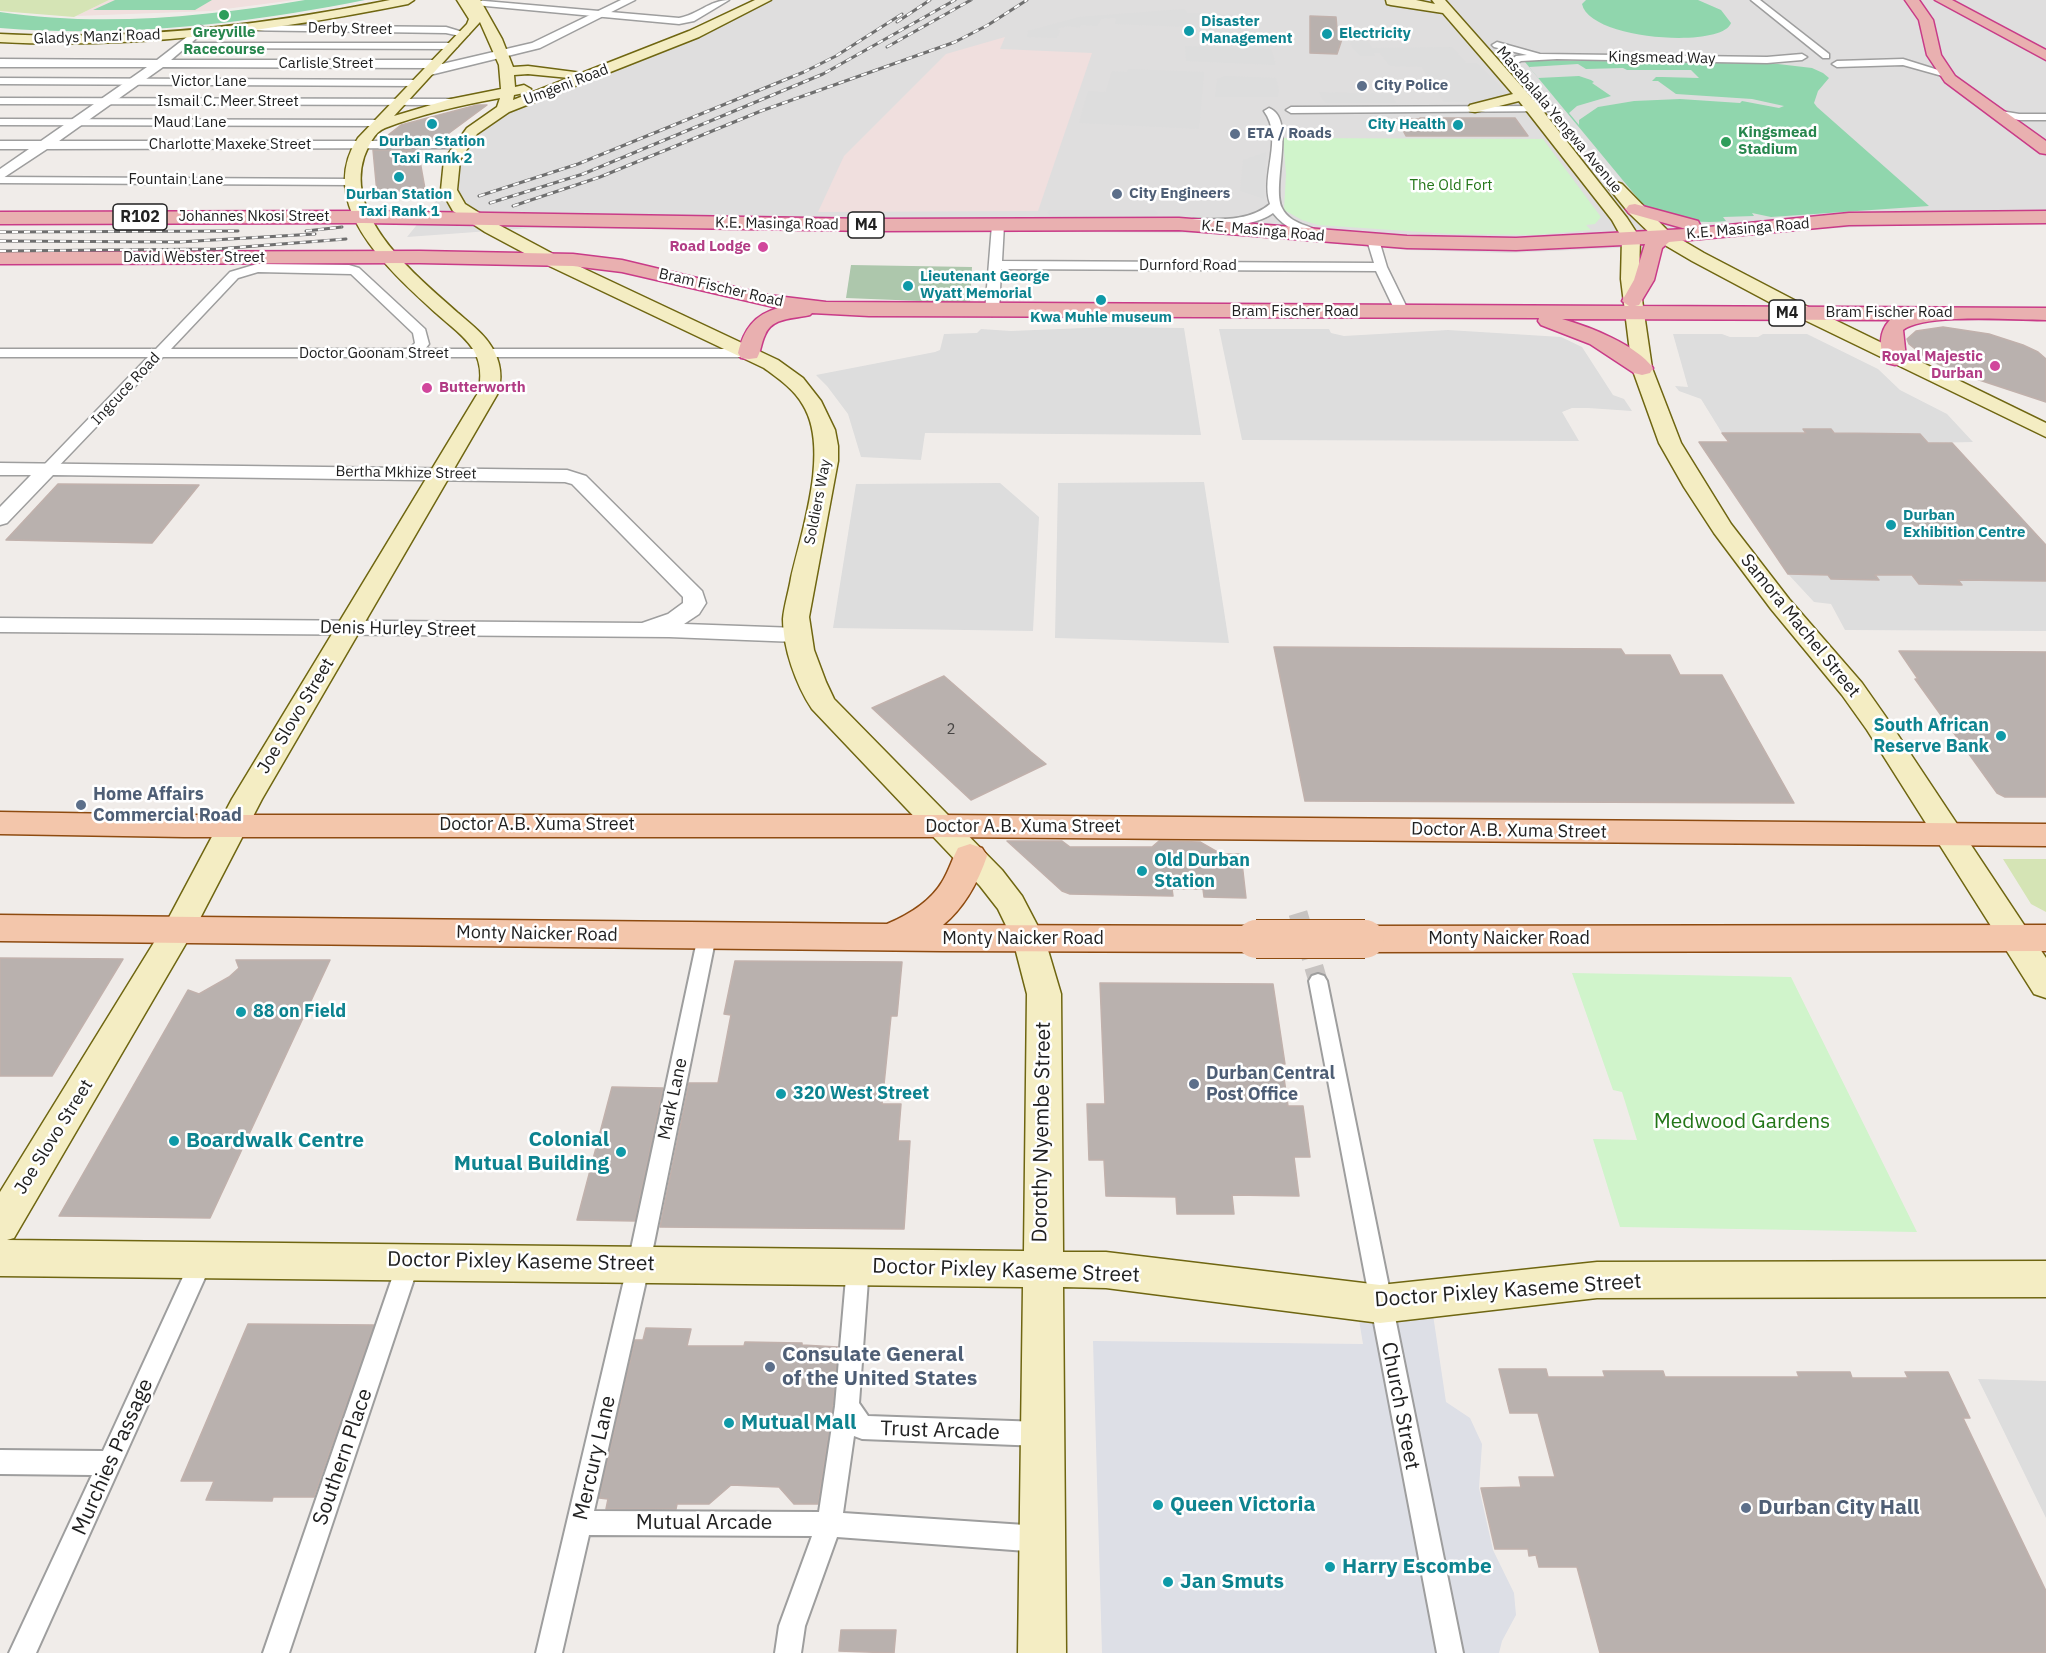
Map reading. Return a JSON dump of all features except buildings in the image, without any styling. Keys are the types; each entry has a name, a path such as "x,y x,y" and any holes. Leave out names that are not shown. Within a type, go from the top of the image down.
{"highway":[{"path":"1912,0 1926,20 1934,56 1946,74 1956,85 2046,149"},
{"path":"1942,0 2046,56"},
{"path":"1523,244 1601,230 1627,214 1733,230"},
{"name":"K.E. Masinga Road","path":"485,224 1179,224 1373,240 1523,244 1664,237 1882,218 2046,216"},
{"name":"R102","path":"363,217 413,218 485,224"},
{"name":"Johannes Nkosi Street","path":"0,218 363,217"},
{"path":"373,233 390,224 413,218"},
{"path":"465,257 476,254 490,243 493,235 485,224"},
{"path":"1633,306 1644,280 1653,246 1664,237"},
{"name":"David Webster Street","path":"0,258 465,257"},
{"name":"Bram Fischer Road","path":"465,257 549,259 622,266 748,297 826,308 992,312 1402,312 1633,306 1754,313 2046,314"},
{"path":"1754,313 1759,304 1757,289"},
{"path":"749,353 753,333 760,323 786,313 826,308"},
{"path":"1501,311 1560,324 1590,334 1618,350 1642,368"},
{"path":"1895,358 1890,334 1893,329 1905,321 1941,313"}],"main road":[{"name":"Gladys Manzi Road","path":"199,31 393,0"},
{"name":"Gladys Manzi Road","path":"0,38 94,40 235,28 331,15 408,0"},
{"name":"Umgeni Road","path":"485,224 459,207 450,195 448,183 449,171 458,148 483,122 504,109 752,0"},
{"name":"Umgeni Road","path":"378,125 456,102 550,84 765,0"},
{"path":"363,217 354,195 352,182 360,148 378,125 465,34 475,20 471,1"},
{"path":"471,1 506,63 508,92 504,109"},
{"path":"1391,1 1442,5"},
{"name":"Masabalala Yengwa Avenue","path":"1442,5 1627,214 1757,289 2046,430"},
{"name":"Gladys Manzi Road","path":"0,33 20,37"},
{"name":"Masabalala Yengwa Avenue","path":"1494,41 1568,127"},
{"path":"506,63 524,70 576,75"},
{"path":"1475,108 1522,96"},
{"name":"Masabalala Yengwa Avenue","path":"1605,173 1627,214 1631,238"},
{"name":"Joe Slovo Street","path":"0,1226 179,928 232,826 488,393 491,381 483,348 388,257 363,217"},
{"name":"Soldiers Way","path":"485,224 549,259 771,364 796,382 814,405 824,430 827,446 826,468 798,602 796,635 808,673 822,703 940,826"},
{"name":"Samora Machel Street","path":"1631,238 1633,306 1642,368 1670,443 1700,496 1722,528 1780,604 1852,689 1948,834 2032,939 2046,985"},
{"name":"Doctor A.B. Xuma Street","path":"0,823 232,826 940,826 2046,835"},
{"name":"Dorothy Nyembe Street","path":"940,826 970,856 1011,904 1029,940 1044,994 1041,1269 1042,1653"},
{"path":"887,938 912,928 943,906 959,884 970,856"},
{"name":"Monty Naicker Road","path":"0,928 179,928 1029,940 2032,939"},
{"name":"Doctor Pixley Kaseme Street","path":"0,1258 639,1263 1106,1270 1380,1304 1597,1280 2046,1279"}],"street":[{"name":"Carlisle Street","path":"0,63 159,63 433,68 506,63 630,0"},
{"path":"471,1 602,14 686,29 725,0"},
{"path":"1746,0 1811,61 1934,56"},
{"path":"1755,0 1832,59"},
{"name":"Derby Street","path":"235,28 438,30 465,34"},
{"path":"0,178 159,63 199,31"},
{"path":"0,48 20,37"},
{"name":"Kingsmead Way","path":"1494,41 1519,52 1557,56"},
{"path":"182,46 453,46"},
{"name":"Kingsmead Way","path":"1520,71 1519,58 1557,56 1811,61"},
{"path":"1811,61 1832,59 1905,63 1946,74"},
{"name":"Kingsmead Way","path":"1767,60 1811,61"},
{"name":"Victor Lane","path":"0,81 418,83"},
{"name":"Ismail C. Meer Street","path":"0,101 456,102"},
{"path":"1318,235 1285,222 1274,207 1277,122 1271,106 1553,109"},
{"path":"1277,122 1288,107"},
{"path":"1995,113 2019,117 2046,117"},
{"name":"Maud Lane","path":"0,122 378,125"},
{"name":"Charlotte Maxeke Street","path":"0,145 458,148"},
{"name":"Charlotte Maxeke Street","path":"0,150 41,147"},
{"name":"Fountain Lane","path":"0,178 352,182"},
{"path":"1179,224 1250,219 1265,214 1274,207"},
{"path":"992,312 998,225"},
{"path":"1373,240 1381,267 1402,312"},
{"path":"219,259 232,266 234,274 272,268 338,268 355,271 420,332 422,344 412,354"},
{"name":"Durnford Road","path":"995,265 1381,267"},
{"name":"Ingcuce Road","path":"0,519 234,274"},
{"name":"Doctor Goonam Street","path":"0,353 749,353"},
{"name":"Bertha Mkhize Street","path":"0,469 440,473 557,476 579,480 694,596 696,602 694,608 686,614 643,630"},
{"name":"Denis Hurley Street","path":"0,626 643,630 796,635"},
{"name":"Mark Lane","path":"639,1263 707,936"},
{"name":"Church Street","path":"1318,981 1450,1653"},
{"name":"Murchies Passage","path":"22,1653 202,1260"},
{"name":"Southern Place","path":"276,1653 409,1261"},
{"name":"Mercury Lane","path":"549,1653 639,1263"},
{"path":"788,1653 792,1626 829,1524 847,1406 858,1266"},
{"name":"Trust Arcade","path":"847,1406 862,1428 1041,1434"},
{"path":"0,1462 110,1463"},
{"name":"Mutual Arcade","path":"580,1523 829,1524 1041,1539"}],"shaded area":[{"path":"109,0 295,0 210,11 76,16"},
{"path":"772,0 2046,0 2046,222 1820,229 1616,248 1509,253 1407,250 1210,233 531,228 407,237 445,190 449,159 482,121 598,75"},
{"path":"1184,9 1187,13 1233,14 1234,29 1115,24 1116,18 1112,18 1101,19 1097,26 1081,25 1080,28 1067,26 1057,29 1060,30 1057,38 1027,37 1028,31 1079,17"},
{"path":"1005,37 1000,49 1092,53 1038,211 818,212 844,156 946,54"},
{"path":"1349,37 1365,37 1372,48 1452,47 1466,63 1477,63 1503,90 1504,94 1481,102 1444,102 1422,67 1390,66 1380,53 1374,53 1375,56 1360,56 1352,48"},
{"path":"1185,46 1271,49 1276,65 1186,61"},
{"path":"1578,64 1586,69 1691,70 1699,78 1656,77 1652,81 1658,81 1676,94 1752,99 1784,106 1779,108 1742,101 1740,103 1680,99 1634,101 1598,107 1579,120 1579,125 1569,113 1577,106 1611,96 1591,80 1579,76 1538,78 1529,67"},
{"path":"1128,69 1204,72 1199,129 1079,123 1088,91 1106,92 1112,71 1127,72"},
{"path":"1225,76 1276,78 1278,97 1215,97 1217,79"},
{"path":"1319,92 1391,94 1396,103 1327,103"},
{"path":"1266,152 1264,199 1240,191 1243,160"},
{"path":"1050,210 1155,210 1159,214 1151,217 1051,217 1047,213"},
{"path":"1108,327 1184,328 1201,435 925,433 921,460 861,457 848,414 816,375 935,352 940,350 944,334 977,333 981,329 1011,331"},
{"path":"1219,329 1329,329 1331,333 1344,336 1448,330 1561,337 1582,347 1613,395 1624,399 1632,411 1572,408 1562,412 1579,441 1242,440"},
{"path":"1673,334 1758,337 1763,334 1807,334 1878,369 1900,390 1947,414 1973,442 1928,443 1920,434 1894,434 1869,442 1862,433 1834,433 1831,429 1752,438 1748,433 1722,433 1701,399 1679,391 1675,386 1688,387"},
{"path":"1204,482 1229,643 1055,638 1058,483"},
{"path":"1000,483 1039,517 1033,631 833,628 856,484"},
{"path":"1788,574 1828,575 1831,579 1878,580 1875,575 1912,575 1919,584 1961,585 1954,575 2046,575 2046,631 1845,630 1831,604 1814,602"},
{"path":"1357,1308 1432,1308 1446,1402 1470,1418 1482,1444 1479,1488 1493,1550 1514,1593 1516,1615 1502,1641 1499,1653 1102,1653 1093,1341 1363,1344"},
{"path":"1978,1379 2046,1381 2046,1518 1988,1399"}],"green space":[{"path":"0,0 109,0 74,17 0,11"},
{"path":"115,0 212,0 195,10 93,10"},
{"name":"Greyville Racecourse","path":"305,0 365,0 274,16 183,27 92,31 0,28 0,12 76,19 152,18 230,11"},
{"path":"1586,0 1698,0 1721,10 1731,23 1722,31 1705,36 1656,37 1630,33 1607,26 1590,16 1582,4"},
{"name":"Kingsmead Stadium","path":"1534,60 1778,64 1812,68 1829,78 1818,91 1814,103 1817,107 1929,206 1771,217 1752,213 1754,216 1723,217 1726,221 1716,222 1684,220 1663,215 1645,207 1525,62"},
{"name":"The Old Fort","path":"1283,138 1543,139 1601,217 1595,224 1586,225 1591,230 1535,235 1451,234 1318,225 1302,220 1284,210 1286,174"},
{"path":"851,265 972,267 970,303 846,298"},
{"path":"2003,859 2046,859 2046,912 2031,904"},
{"name":"Medwood Gardens","path":"1572,973 1791,977 1917,1232 1620,1227 1593,1139 1637,1140 1622,1092 1613,1090"}],"tunnel":[{"path":"1298,913 1318,981"}],"railway":[{"path":"897,22 930,0"},
{"path":"490,203 583,174 823,74 955,0"},
{"path":"887,47 971,0"},
{"path":"513,206 600,177 761,111 955,42 988,25 1027,0"},
{"path":"479,196 578,164 804,72 836,56 902,14"},
{"path":"306,231 342,227"},
{"path":"0,232 238,231"},
{"path":"0,241 179,242 315,234"},
{"path":"0,251 217,249 346,239"}],"place":[{"name":"Greyville Racecourse","path":"224,15"},
{"name":"Disaster Management","path":"1189,31"},
{"name":"Electricity","path":"1327,34"},
{"name":"City Police","path":"1362,86"},
{"name":"Durban Station Taxi Rank 2","path":"432,124"},
{"name":"City Health","path":"1458,125"},
{"name":"ETA / Roads","path":"1235,134"},
{"name":"Kingsmead Stadium","path":"1726,142"},
{"name":"Durban Station Taxi Rank 1","path":"399,177"},
{"name":"City Engineers","path":"1117,194"},
{"name":"Road Lodge","path":"763,247"},
{"name":"Lieutenant George Wyatt Memorial","path":"908,286"},
{"name":"Kwa Muhle museum","path":"1101,300"},
{"name":"Royal Majestic Durban","path":"1995,366"},
{"name":"Butterworth","path":"427,388"},
{"name":"Durban Exhibition Centre","path":"1891,525"},
{"name":"South African Reserve Bank","path":"2001,736"},
{"name":"Home Affairs Commercial Road","path":"81,805"},
{"name":"Old Durban Station","path":"1142,871"},
{"name":"88 on Field","path":"241,1012"},
{"name":"Durban Central Post Office","path":"1194,1084"},
{"name":"320 West Street","path":"781,1094"},
{"name":"Boardwalk Centre","path":"174,1141"},
{"name":"Colonial Mutual Building","path":"621,1152"},
{"name":"Consulate General of the United States","path":"770,1367"},
{"name":"Mutual Mall","path":"729,1423"},
{"name":"Queen Victoria","path":"1158,1505"},
{"name":"Durban City Hall","path":"1746,1508"},
{"name":"Harry Escombe","path":"1330,1567"},
{"name":"Jan Smuts","path":"1168,1582"}]}
